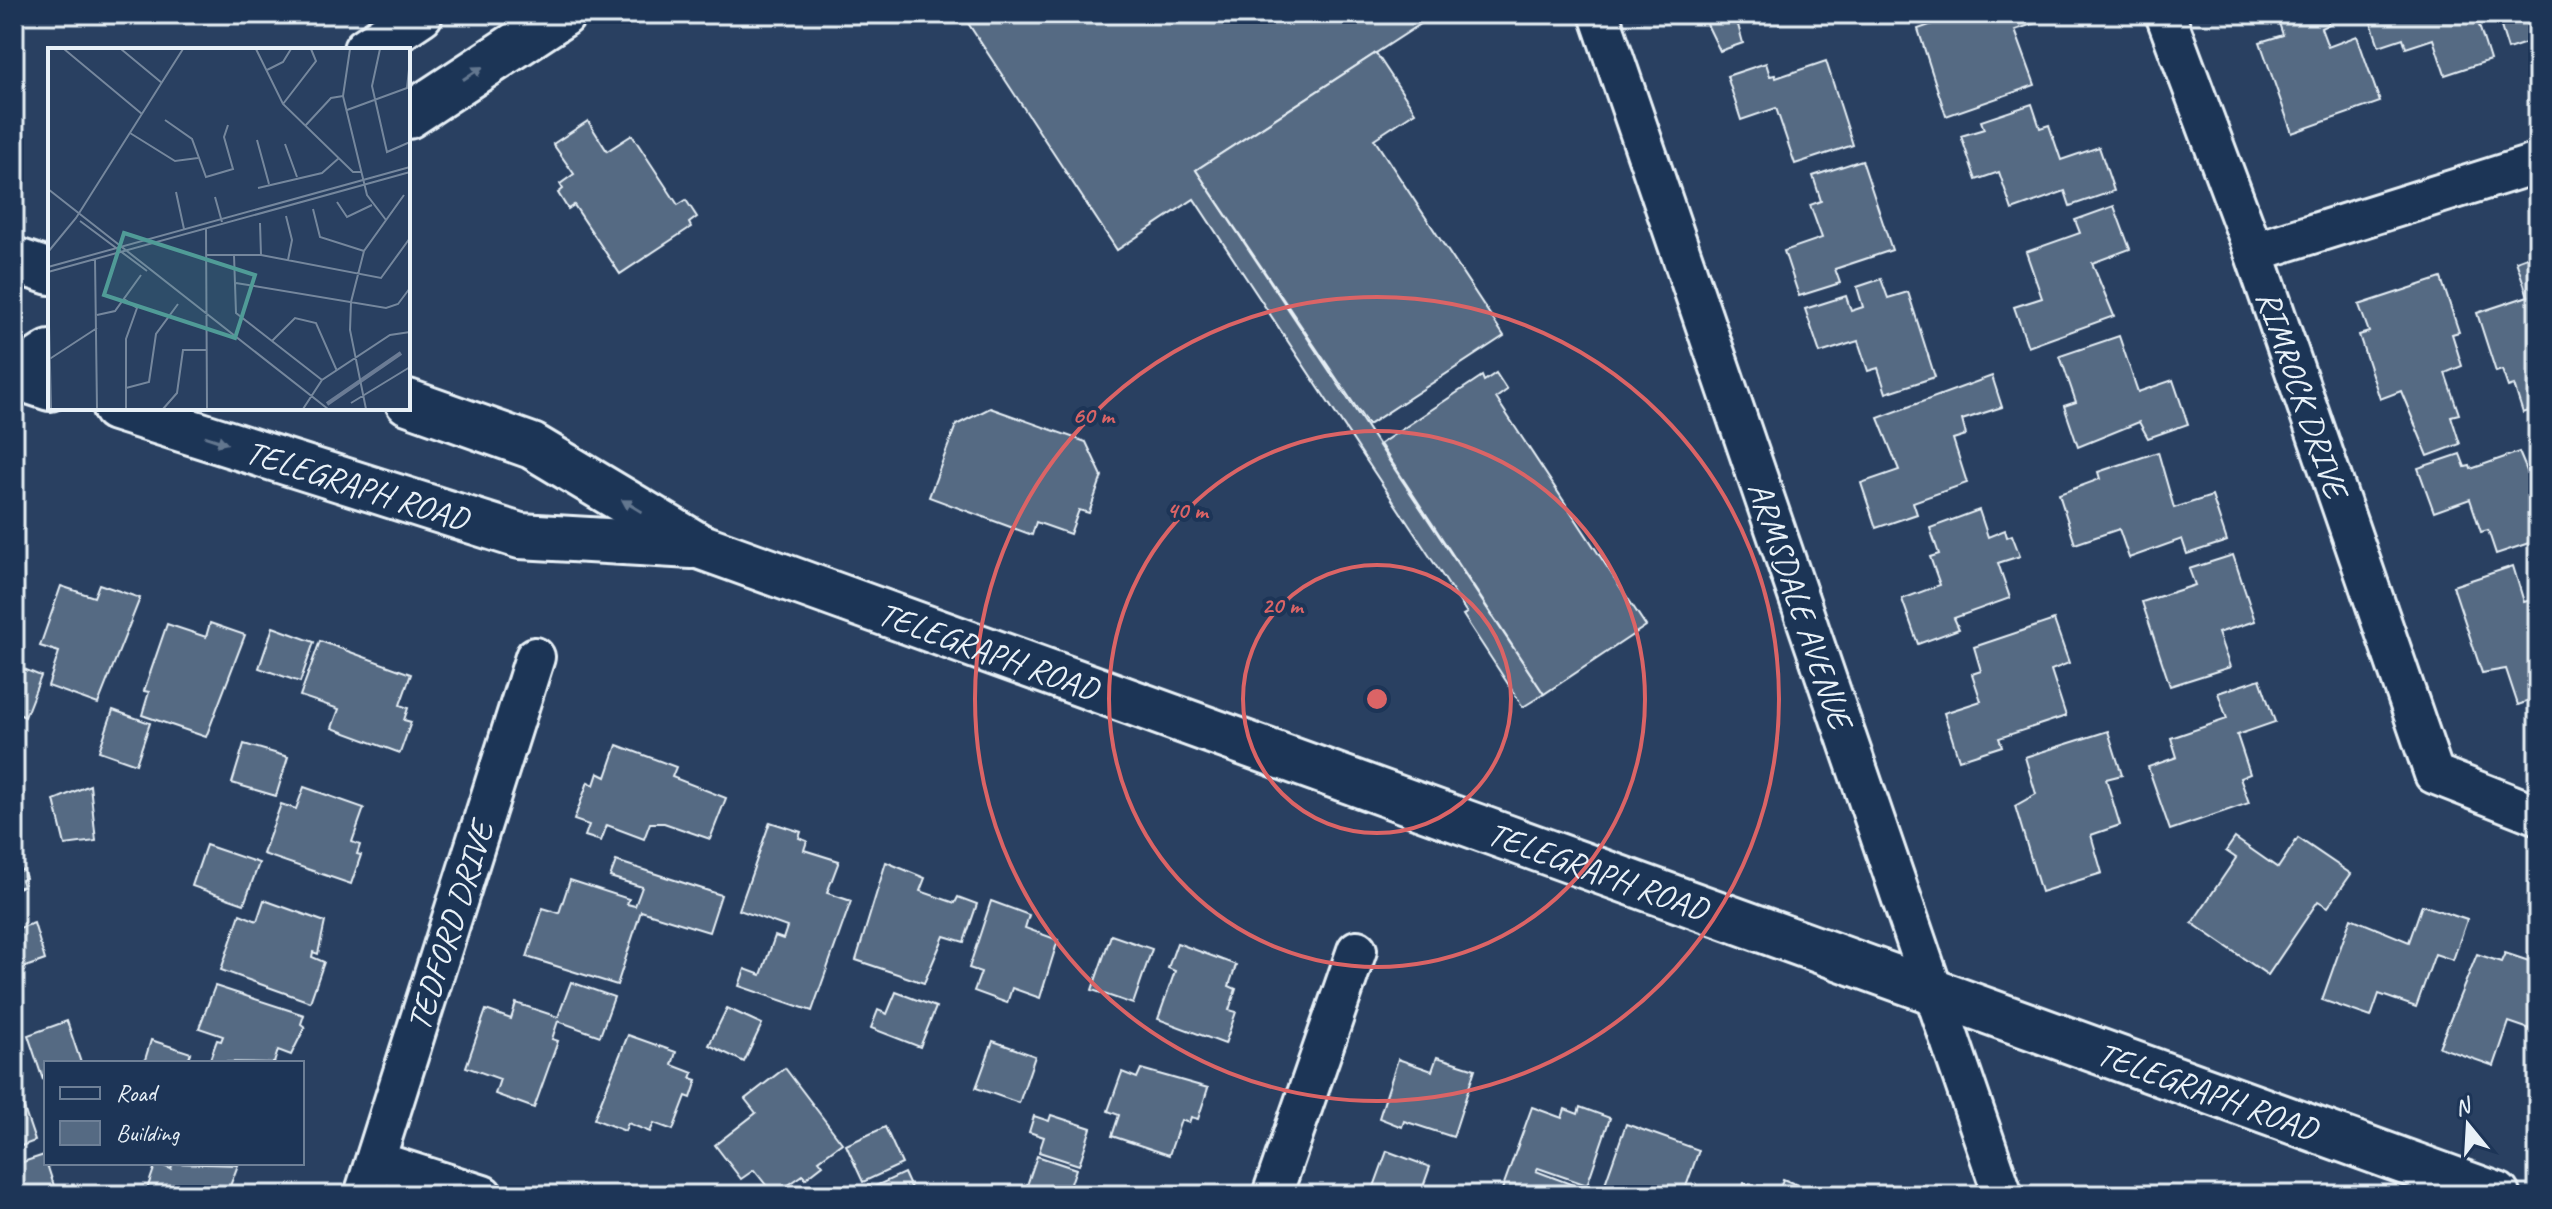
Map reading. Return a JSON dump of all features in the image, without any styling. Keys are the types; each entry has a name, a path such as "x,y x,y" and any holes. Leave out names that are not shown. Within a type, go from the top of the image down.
{"main road":[{"path":"369,48 420,14"},
{"path":"410,115 563,14"},
{"path":"14,376 48,354"},
{"path":"14,376 48,387"},
{"path":"410,391 478,426"},
{"name":"TELEGRAPH ROAD","path":"410,403 532,446 699,546 2497,1195"},
{"name":"TELEGRAPH ROAD","path":"121,410 520,536 699,546"}],"street":[{"name":"ARMSDALE AVENUE","path":"1599,14 2003,1195"},
{"name":"RIMROCK DRIVE","path":"2165,14 2254,252 2434,774 2538,815"},
{"path":"2254,252 2538,163"},
{"name":"TEDFORD DRIVE","path":"370,1178 535,657"},
{"path":"1272,1195 1357,950"},
{"path":"370,1178 483,1195"}],"building":[{"path":"962,14 1436,14 1196,170 1544,694 1523,707 1463,615 1467,613 1194,199 1117,250"},
{"path":"1702,14 1755,14 1738,25 1743,43 1720,51"},
{"path":"1961,14 2052,14 2053,17 2015,30 2035,85 1946,116 1918,29"},
{"path":"2276,14 2326,14 2329,24 2321,28 2328,47 2357,36 2380,102 2292,133 2260,42 2283,35"},
{"path":"2368,14 2468,14 2471,21 2477,19 2490,60 2445,75 2433,39 2406,48 2403,38 2379,46"},
{"path":"2497,14 2538,14 2538,39 2508,49"},
{"path":"1376,53 1415,112 1374,139 1504,336 1368,425 1196,170"},
{"path":"1826,61 1853,145 1795,164 1776,108 1741,120 1727,76 1766,63 1770,76 1775,75 1776,78"},
{"path":"2032,104 2040,128 2049,125 2061,160 2099,147 2114,191 2070,206 2065,191 2012,210 1999,172 1976,180 1961,136 1984,129 1981,121"},
{"path":"588,121 607,151 632,135 678,205 686,200 697,217 689,223 691,227 620,274 574,205 568,209 558,193 563,189 560,184 574,174 553,144"},
{"path":"1862,160 1892,250 1835,269 1840,283 1799,296 1784,251 1822,238 1810,205 1821,201 1813,176"},
{"path":"2114,206 2130,249 2092,263 2114,316 2028,347 2014,307 2042,298 2026,252 2080,233 2075,220"},
{"path":"2538,253 2538,408 2523,413 2514,385 2508,387 2502,370 2496,372 2477,313 2528,296 2516,261"},
{"path":"2441,278 2459,332 2452,334 2462,366 2445,373 2459,414 2451,416 2460,444 2428,456 2401,391 2380,399 2359,335 2369,332 2359,305"},
{"path":"1881,279 1888,298 1908,292 1935,377 1886,393 1878,368 1868,371 1858,341 1820,353 1805,309 1846,296 1851,311 1863,307 1857,287"},
{"path":"2119,336 2138,392 2173,380 2188,424 2148,438 2139,422 2078,447 2064,406 2076,402 2060,356"},
{"path":"1496,373 1507,390 1496,398 1646,626 1544,694 1380,444 1482,376 1484,381"},
{"path":"1992,376 2002,407 1962,420 1966,435 1953,439 1967,483 1913,502 1917,514 1876,528 1861,483 1899,470 1878,418"},
{"path":"990,408 1086,442 1102,476 1089,513 1079,510 1070,534 1036,522 1032,535 929,497 956,425"},
{"path":"2158,452 2174,508 2212,496 2227,541 2187,554 2182,539 2129,558 2119,529 2075,544 2059,494 2100,479 2098,472"},
{"path":"2519,452 2538,497 2538,540 2496,554 2488,530 2481,532 2470,499 2434,512 2418,468 2460,454 2465,467 2470,466 2471,469"},
{"path":"1979,510 1988,537 2005,530 2007,537 2012,535 2020,556 1998,563 2010,598 1954,618 1959,629 1918,644 1902,599 1940,585 1930,557 1939,554 1930,528"},
{"path":"2233,555 2255,621 2218,633 2230,667 2170,686 2142,602 2195,585 2189,569"},
{"path":"2513,566 2524,602 2538,598 2538,698 2518,705 2506,669 2482,673 2453,586"},
{"path":"99,584 140,598 98,704 48,686 59,652 40,646 61,586 94,597"},
{"path":"2054,620 2069,663 2051,670 2066,716 1999,738 2002,746 1959,760 1944,713 1981,701 1972,674 1981,671 1974,647"},
{"path":"210,623 245,635 206,737 142,715 149,692 144,691 167,624 206,637"},
{"path":"273,627 314,642 300,682 259,668"},
{"path":"320,641 411,674 400,705 408,708 404,720 411,722 400,753 332,728 339,709 300,696"},
{"path":"14,665 41,676 25,717 14,712"},
{"path":"2260,679 2275,722 2237,735 2250,774 2240,778 2249,803 2170,830 2148,767 2177,757 2171,738 2227,719 2218,693"},
{"path":"113,710 150,723 136,764 99,751"},
{"path":"2108,731 2122,775 2106,779 2120,825 2091,835 2102,873 2041,892 2015,806 2036,794 2025,757"},
{"path":"244,744 288,757 276,796 232,783"},
{"path":"617,745 676,767 672,777 726,798 710,839 664,823 650,823 644,839 607,825 601,841 585,836 589,825 574,820 588,782 594,785 598,773 606,777"},
{"path":"90,785 96,841 65,845 54,800"},
{"path":"304,787 364,808 352,842 360,845 357,854 361,855 351,884 263,854 281,804 296,809"},
{"path":"770,822 801,832 799,838 807,841 804,850 839,861 827,893 851,901 812,1011 739,986 745,969 761,975 775,936 783,939 787,927 739,910"},
{"path":"2235,838 2278,868 2298,838 2351,874 2328,907 2318,901 2268,975 2192,923 2236,858 2226,851"},
{"path":"206,845 259,863 244,904 192,886"},
{"path":"14,860 18,871 23,870 26,878 21,880 23,886 14,889"},
{"path":"616,861 721,895 709,932 641,911 617,985 527,957 543,908 559,913 570,880 629,899 627,904 635,906 642,887 610,877"},
{"path":"886,862 925,878 920,891 955,903 958,897 977,904 964,942 944,936 924,983 856,960"},
{"path":"264,900 325,922 318,954 313,952 312,957 324,962 310,1002 221,970 240,914 257,921"},
{"path":"991,901 1029,915 1025,928 1058,940 1040,998 1012,988 1007,1003 974,991 981,972 969,968"},
{"path":"2422,905 2467,920 2453,960 2435,954 2416,1007 2379,994 2371,1017 2322,1000 2351,918 2409,942"},
{"path":"34,923 45,960 14,971 14,930"},
{"path":"1111,935 1152,949 1133,1004 1092,990"},
{"path":"1177,943 1236,965 1229,986 1236,989 1229,1010 1236,1012 1225,1044 1158,1019 1175,971 1168,968"},
{"path":"2505,953 2535,963 2538,956 2538,1032 2509,1022 2494,1066 2439,1047 2477,954 2501,962"},
{"path":"571,982 614,997 600,1036 558,1021 552,1039 558,1041 534,1108 495,1094 500,1079 466,1067 486,1010 511,1019 516,1003 558,1017"},
{"path":"215,986 304,1015 301,1024 305,1027 291,1055 278,1050 275,1061 209,1061 217,1040 221,1041 223,1036 199,1028"},
{"path":"896,992 936,1007 920,1047 871,1028 878,1010 887,1014"},
{"path":"727,1008 762,1024 744,1062 709,1045"},
{"path":"67,1021 80,1061 44,1061 43,1080 28,1035"},
{"path":"628,1035 676,1052 672,1065 693,1073 691,1078 697,1080 691,1098 686,1096 673,1130 654,1123 650,1132 628,1123 625,1131 594,1119"},
{"path":"151,1040 191,1053 188,1061 145,1061"},
{"path":"993,1041 1035,1056 1019,1103 976,1088"},
{"path":"1437,1057 1475,1069 1453,1137 1404,1121 1402,1127 1379,1118 1398,1059 1432,1071"},
{"path":"785,1068 842,1143 819,1160 823,1165 805,1179 803,1175 774,1195 754,1170 741,1179 715,1145 756,1113 745,1099"},
{"path":"1141,1069 1208,1088 1198,1119 1191,1117 1189,1123 1181,1120 1169,1155 1112,1136 1119,1115 1108,1111 1122,1072 1137,1078"},
{"path":"17,1088 35,1141 16,1148 14,1089"},
{"path":"1532,1107 1562,1118 1565,1109 1578,1114 1580,1107 1610,1118 1587,1185 1538,1168 1536,1171 1584,1189 1582,1195 1500,1195"},
{"path":"1051,1115 1091,1128 1079,1165 1039,1152 1044,1137 1029,1132 1034,1116 1049,1121"},
{"path":"1626,1124 1699,1150 1683,1195 1601,1195"},
{"path":"885,1127 902,1164 863,1182 846,1145"},
{"path":"1387,1151 1430,1167 1420,1195 1371,1195"},
{"path":"44,1155 44,1165 47,1165 57,1195 14,1195 14,1165"},
{"path":"1037,1156 1076,1169 1067,1195 1024,1194"},
{"path":"155,1165 171,1169 172,1165 238,1165 230,1186 237,1189 235,1195 145,1195"},
{"path":"904,1173 914,1195 869,1195 867,1190"},
{"path":"1783,1179 1821,1195 1740,1195 1744,1183 1778,1194"}]}
